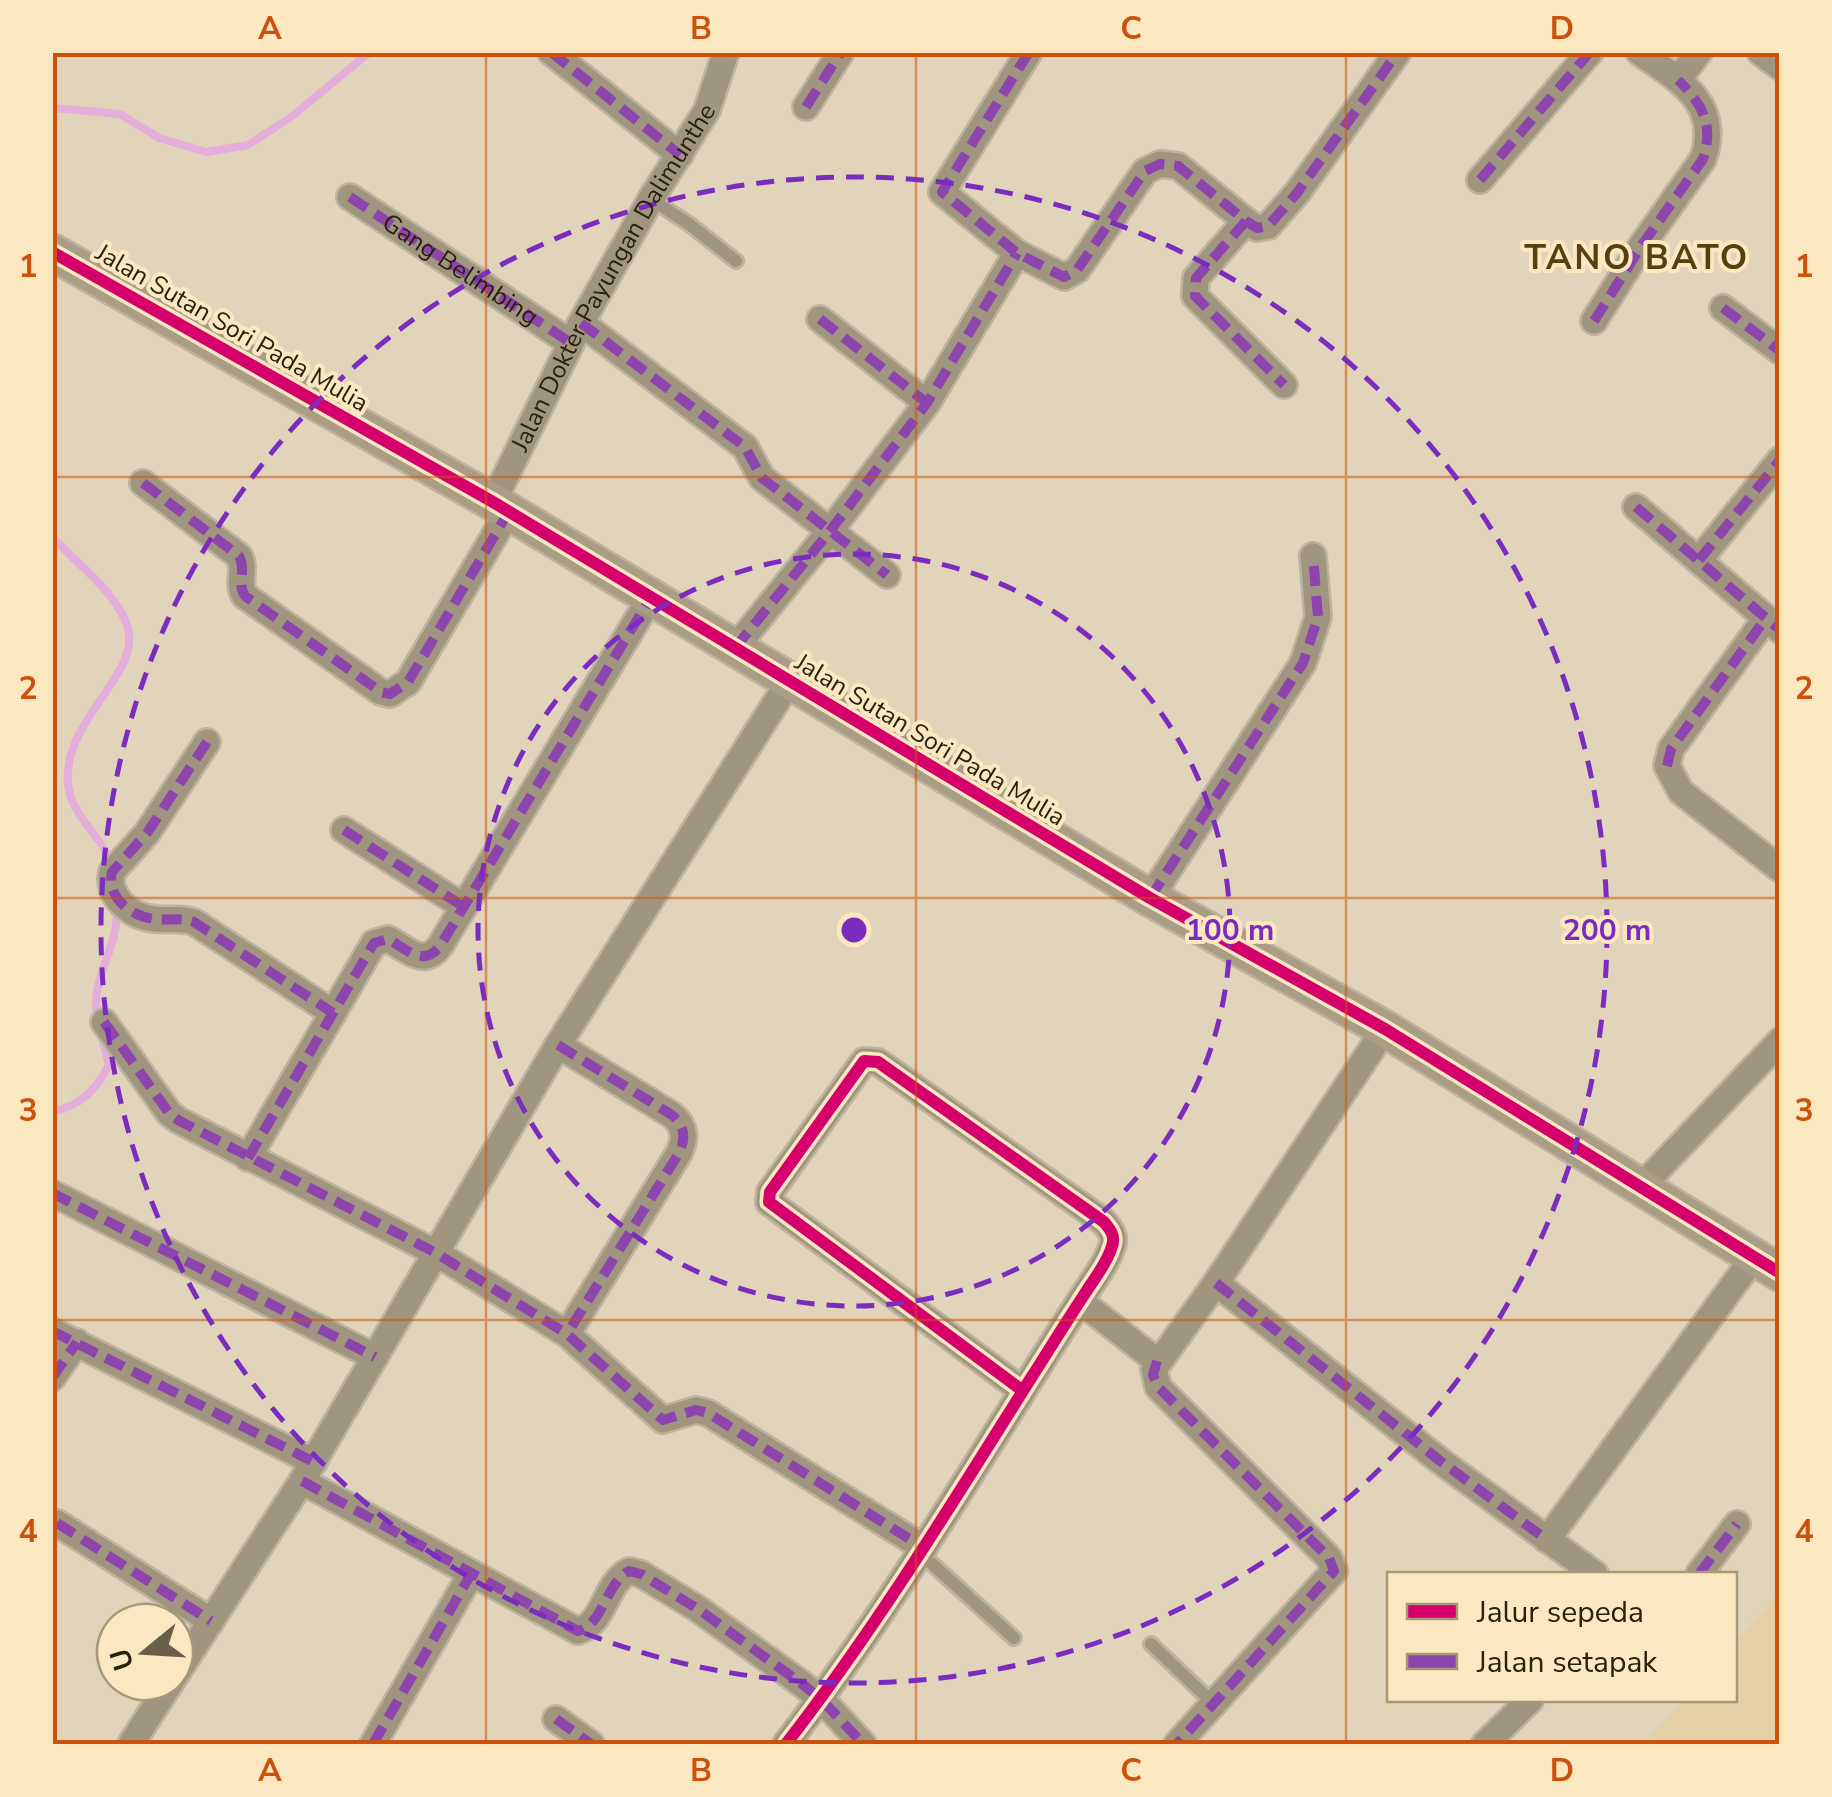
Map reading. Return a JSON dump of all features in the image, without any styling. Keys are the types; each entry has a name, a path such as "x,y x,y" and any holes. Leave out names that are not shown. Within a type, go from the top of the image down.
{"street":[{"path":"551,52 680,154"},
{"name":"Jalan Dokter Payungan Dalimunthe","path":"143,483 239,556 244,568 240,588 244,596 381,692 390,694 408,682 501,507 576,333 651,199 707,110 726,52"},
{"path":"806,107 841,52"},
{"path":"1029,52 942,192 1017,253 1059,276 1073,274 1145,171 1160,164 1178,166 1246,222 1262,228 1272,224 1398,52"},
{"path":"1480,180 1590,52"},
{"path":"1594,321 1703,158 1708,143 1707,122 1699,102 1678,80 1639,52"},
{"path":"1678,80 1699,52"},
{"path":"1760,52 1780,67"},
{"name":"Gang Belimbing","path":"350,196 576,333 745,448 762,478 887,575"},
{"path":"1246,222 1196,278 1194,296 1284,385"},
{"name":"Jalan Sutan Sori Pada Mulia","path":"52,252 501,507 1150,898 1386,1029 1767,1265"},
{"path":"735,648 926,403 1017,253"},
{"path":"1724,308 1780,351"},
{"path":"820,320 926,403"},
{"path":"1698,560 1780,460"},
{"path":"1636,507 1773,624 1671,749 1668,766 1681,792 1780,869"},
{"path":"1150,898 1303,663 1318,617 1313,556"},
{"path":"248,1158 377,941 388,940 418,957 430,957 464,908 652,597"},
{"path":"195,1645 308,1471 558,1045 789,682"},
{"path":"207,742 148,833 118,863 110,880 112,890 121,903 152,919 184,918 194,922 333,1013"},
{"path":"344,830 464,908"},
{"path":"104,1022 168,1113 436,1253 567,1334 663,1420 696,1410 708,1413 922,1550"},
{"path":"1177,1744 1332,1576 1334,1565 1158,1387 1153,1375 1157,1362 1216,1282 1386,1029"},
{"path":"1640,1188 1780,1041"},
{"path":"558,1045 672,1115 681,1125 684,1138 679,1153 567,1334"},
{"path":"786,1744 922,1550 1023,1391 1080,1301 1114,1244 1111,1230 878,1062 860,1064 770,1192 769,1202 1023,1391"},
{"path":"52,1193 375,1357"},
{"path":"1547,1540 1767,1265"},
{"path":"1216,1282 1439,1460 1593,1572"},
{"path":"1080,1301 1157,1362"},
{"path":"52,1331 308,1471 472,1574 582,1631 591,1625 620,1576 629,1571 641,1574 698,1609 821,1699 863,1744"},
{"path":"52,1378 77,1342"},
{"path":"56,1523 211,1621"},
{"path":"1701,1572 1737,1524"},
{"path":"373,1744 472,1574"},
{"path":"130,1744 158,1702"},
{"path":"1486,1744 1528,1702"},
{"path":"556,1719 590,1744"}],"lane":[{"path":"651,199 736,261"},
{"path":"922,1550 1014,1638"},
{"path":"1151,1644 1213,1703"}],"shaded area":[{"path":"1779,1592 1779,1744 1644,1744 1682,1702 1737,1702 1737,1640"}],"waterway":[{"path":"52,108 120,114 159,138 206,152 248,145 291,117 370,52"},
{"path":"52,537 104,589 127,625 129,643 124,661 77,738 68,784 75,806 112,864"},
{"path":"98,1019 96,996 115,931 117,906"},
{"path":"52,1111 79,1101 99,1082 109,1065 102,1037"}],"marked path":[{"path":"551,52 680,155"},
{"path":"806,107 841,52"},
{"path":"1029,52 942,192 1017,253 1064,277 1077,270 1145,171 1160,164 1178,166 1246,221 1257,228 1268,226 1297,193 1398,52"},
{"path":"1480,180 1590,52"},
{"path":"1594,321 1703,159 1707,125 1700,107 1678,80"},
{"path":"350,197 571,343"},
{"path":"1246,221 1196,278 1195,296 1284,385"},
{"path":"735,648 927,403 1017,253"},
{"path":"1723,308 1780,351"},
{"path":"820,319 927,403"},
{"path":"581,323 745,447 762,478 887,575"},
{"path":"1699,560 1780,460"},
{"path":"143,483 239,556 245,596 381,692 390,694 408,682 509,511"},
{"path":"1636,507 1780,630"},
{"path":"1150,898 1303,663 1318,617 1313,556"},
{"path":"248,1158 374,943 388,939 421,956 440,946 651,597"},
{"path":"1667,766 1671,749 1766,618"},
{"path":"207,742 147,833 112,872 113,890 122,904 137,914 194,922 333,1013"},
{"path":"344,830 464,907"},
{"path":"104,1022 178,1120 436,1253 567,1334 663,1420 696,1410 708,1413 924,1548"},
{"path":"558,1045 672,1115 680,1123 683,1137 679,1153 567,1334"},
{"path":"52,1193 375,1357"},
{"path":"1216,1283 1439,1460 1547,1540"},
{"path":"52,1331 314,1462"},
{"path":"52,1378 77,1342"},
{"path":"1157,1361 1153,1375 1158,1387 1329,1558 1334,1571 1177,1744"},
{"path":"302,1481 578,1631 594,1620 621,1577 629,1571 641,1574 698,1609 802,1684 863,1744"},
{"path":"57,1523 211,1621"},
{"path":"1701,1572 1737,1524"},
{"path":"373,1744 471,1574"},
{"path":"556,1719 591,1744"}],"cycle path":[{"path":"52,252 493,502 1150,898 1385,1029 1780,1273"},
{"path":"786,1744 913,1564 1103,1267 1113,1241 1104,1222 878,1062 864,1061 770,1192 769,1202 1023,1391"}],"district":[{"name":"TANO BATO","path":"1637,257"}]}
